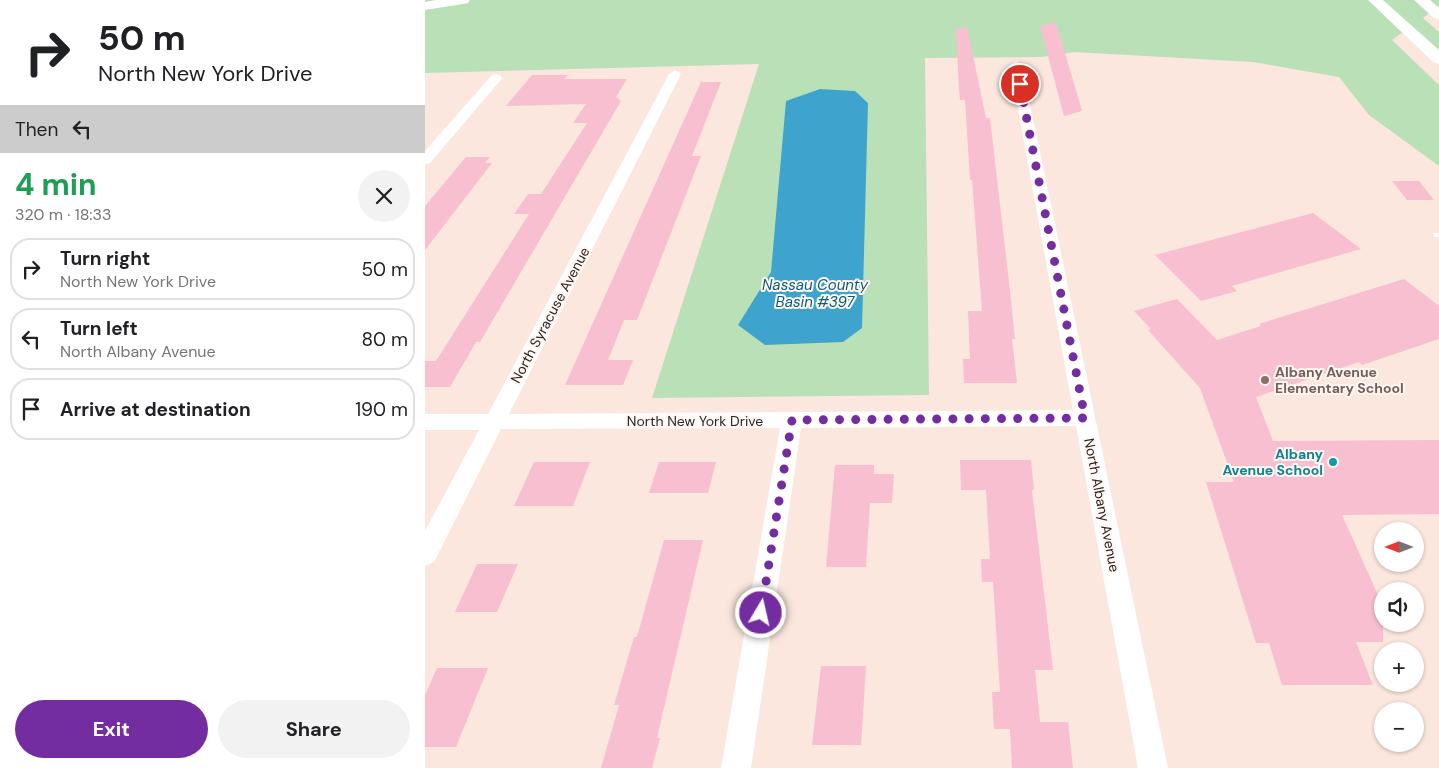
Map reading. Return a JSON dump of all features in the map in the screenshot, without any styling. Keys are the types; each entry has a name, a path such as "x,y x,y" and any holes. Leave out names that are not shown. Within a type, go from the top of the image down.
{"highway":[{"path":"425,6 463,0"},
{"path":"1359,0 1421,42"},
{"path":"1375,0 1439,59"},
{"path":"1421,0 1439,15"}],"street":[{"name":"North Albany Avenue","path":"1017,65 1153,768"},
{"name":"North Syracuse Avenue","path":"425,555 675,74"},
{"path":"425,160 496,78"},
{"name":"North New York Drive","path":"425,422 1085,418"},
{"path":"736,768 792,420"}],"green space":[{"path":"425,0 1439,0 1439,6 1423,18 1439,32 1439,52 1411,26 1392,40 1439,85 1439,166 1369,115 1339,77 1253,62 1074,52 1042,57 925,58 929,395 652,398 759,64 425,73"}],"water":[{"name":"Nassau County Basin #397","path":"820,89 855,91 868,103 862,328 843,342 765,345 738,325 771,272 786,101"}],"building":[{"path":"1056,22 1082,111 1064,116 1040,26"},
{"path":"967,27 986,118 990,118 1015,339 1012,339 1017,383 964,383 963,359 970,359 968,311 982,311 965,100 960,100 959,90 956,29"},
{"path":"532,75 568,75 564,79 627,79 616,97 621,101 480,342 476,342 450,387 425,387 425,361 436,361 529,214 514,214 528,194 541,194 587,123 573,123 586,104 506,106"},
{"path":"701,82 721,82 692,156 701,156 637,320 624,320 608,360 633,360 623,385 565,385"},
{"path":"466,157 490,157 485,163 492,163 425,250 425,206"},
{"path":"1392,181 1419,181 1434,200 1407,200"},
{"path":"1313,213 1361,249 1232,286 1237,291 1201,301 1155,255"},
{"name":"Albany Avenue School","path":"1404,279 1439,306 1439,339 1362,365 1359,362 1256,397 1273,441 1439,440 1439,514 1342,515 1374,586 1374,632 1383,632 1383,642 1356,642 1373,685 1282,685 1269,643 1256,643 1206,482 1234,482 1200,388 1148,330 1151,329 1134,311 1177,299 1217,340 1261,326 1259,324"},
{"path":"960,460 1031,460 1034,490 1032,490 1053,670 1035,670 1040,722 1068,722 1073,768 1012,768 1010,729 994,729 992,692 1000,692 993,582 982,582 981,559 990,559 986,490 961,490"},
{"path":"534,462 590,462 573,506 514,506"},
{"path":"659,462 716,462 708,493 649,493"},
{"path":"835,465 874,465 874,474 894,474 892,503 870,503 866,567 826,567"},
{"path":"664,540 703,540 657,738 660,738 652,768 601,768 619,705 614,705 634,637 637,637"},
{"path":"477,564 518,564 497,612 455,612"},
{"path":"821,666 866,666 861,745 812,745"},
{"path":"437,668 488,668 456,747 425,747 425,695"}],"place":[{"name":"Albany Avenue Elementary School","path":"1265,380"},
{"name":"Albany Avenue School","path":"1333,462"}],"route":[{"path":"761,613 792,420 1085,418 1020,84"}]}
